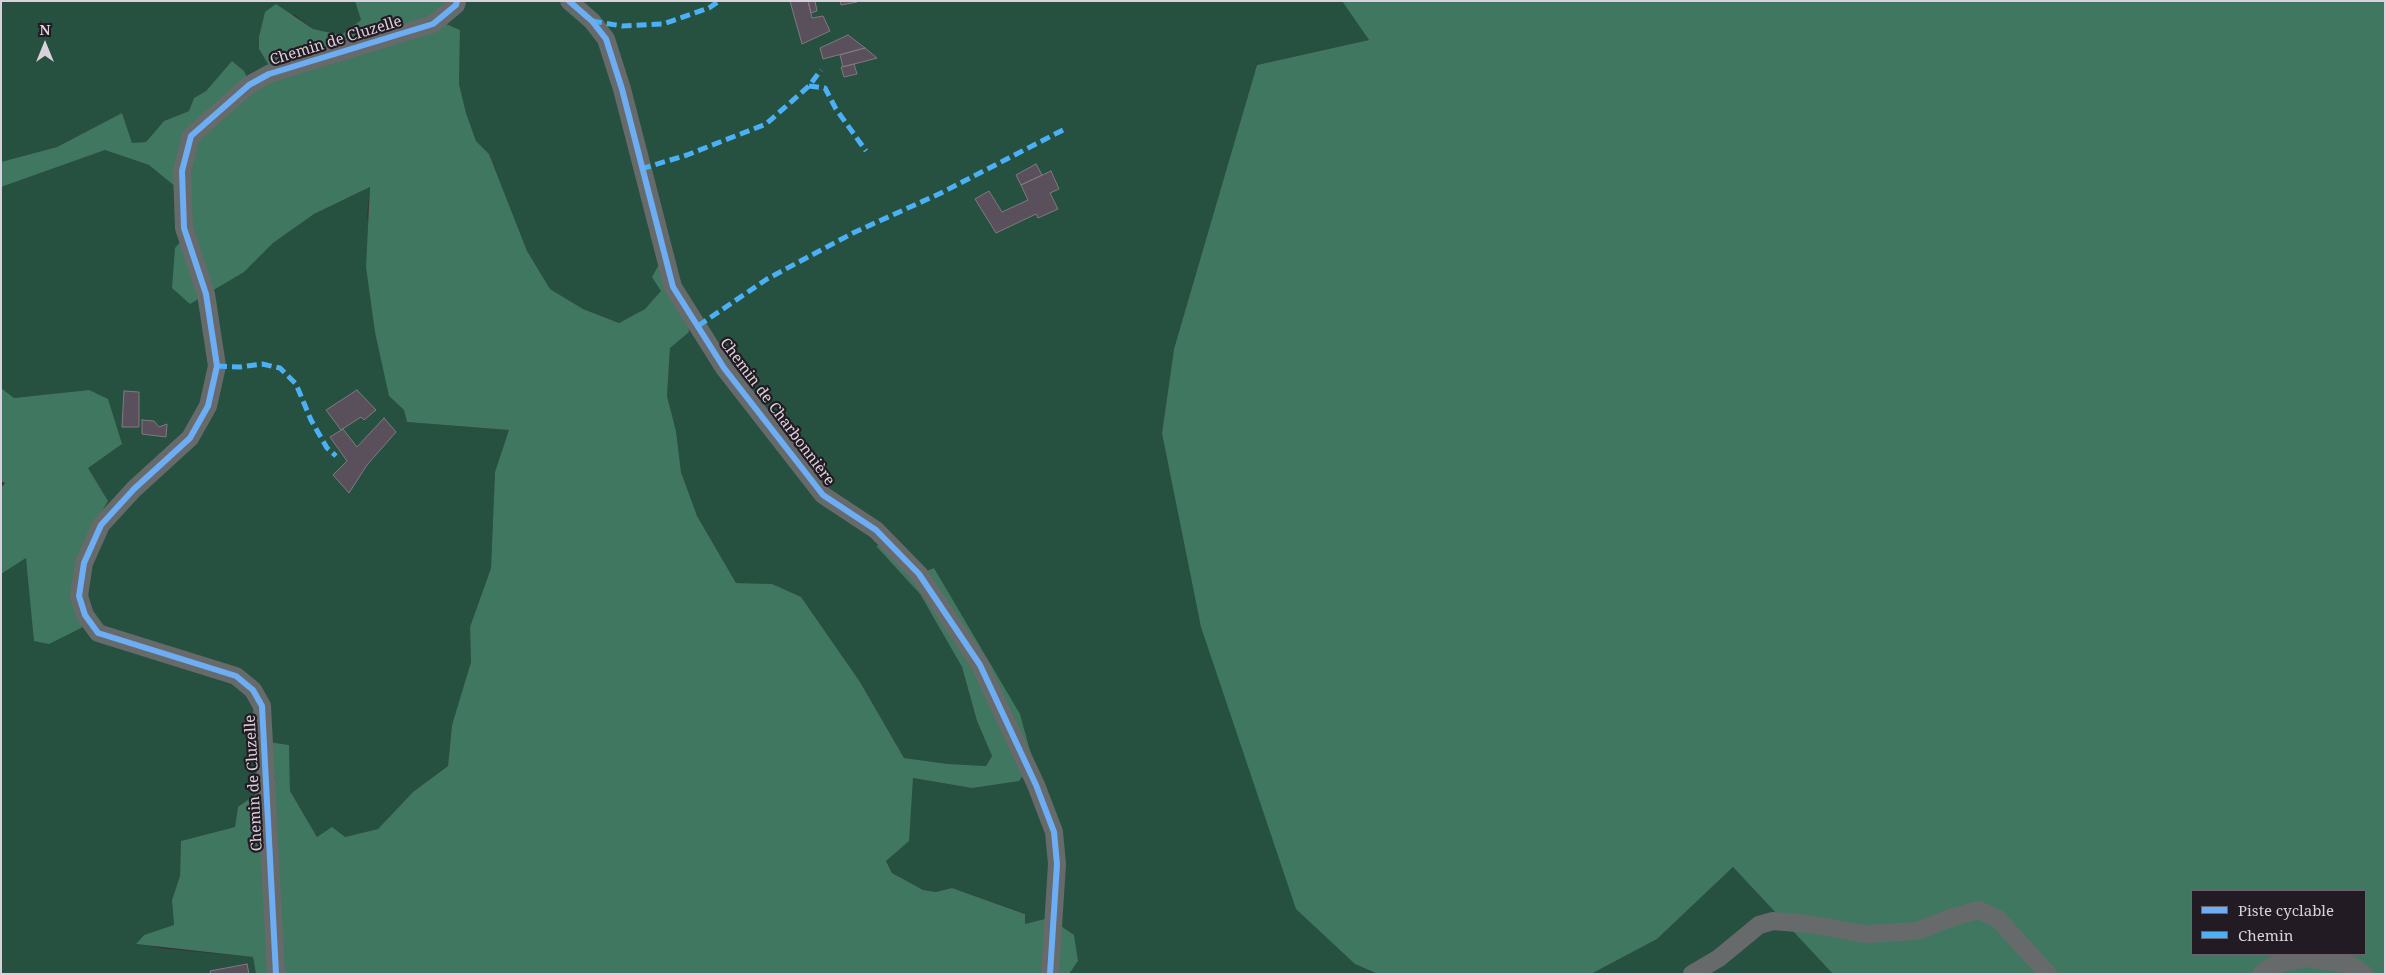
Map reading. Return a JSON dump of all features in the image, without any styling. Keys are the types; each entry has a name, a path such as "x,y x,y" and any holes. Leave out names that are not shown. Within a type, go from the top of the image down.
{"street":[{"name":"Chemin de Cluzelle","path":"276,974 262,706 253,690 236,676 98,633 85,615 79,596 84,563 101,525 134,489 190,438 208,406 217,366 206,294 184,228 182,171 191,136 249,85 269,74 433,24 456,5 457,1"},
{"name":"Chemin de Charbonnière","path":"568,1 592,20 606,39 622,89 673,287 724,368 823,495 876,530 919,574 980,665 1036,785 1054,832 1057,864 1050,974"},
{"path":"1692,974 1718,958 1759,925 1773,921 1809,924 1865,934 1917,931 1953,916 1979,910 1998,919 2048,974"},
{"path":"2261,974 2273,965 2307,958 2351,965 2364,974"}],"green space":[{"path":"1,1 355,1 361,20 341,35 313,29 294,14 259,49 268,64 246,77 244,71 232,61 206,91 194,98 189,111 164,121 146,142 132,144 122,113 57,147 1,162"},
{"path":"355,1 447,1 432,18 460,30 459,84 466,113 476,141 489,154 527,251 550,289 583,309 619,323 645,309 661,291 652,277 662,259 685,297 689,332 670,348 667,396 676,431 681,472 697,516 736,583 772,584 801,597 860,682 904,758 948,764 986,766 992,756 977,721 962,667 920,594 876,546 886,543 916,575 934,568 1020,714 1031,754 1030,766 1019,781 972,788 913,778 909,841 886,861 892,873 923,890 936,892 952,888 1025,914 1025,924 1049,918 1074,935 1078,961 1069,974 256,974 253,957 136,944 144,935 174,925 172,900 180,876 181,841 235,827 238,807 275,780 269,742 289,745 290,791 317,837 332,827 345,837 378,829 413,792 448,766 452,725 471,662 470,627 491,568 495,472 509,430 407,422 404,410 389,396 375,332 366,267 370,187 314,214 273,243 244,272 190,304 172,288 175,248 182,240 177,188 149,165 105,150 1,187 1,162 57,147 122,113 132,143 146,142 164,121 189,111 194,98 206,91 232,61 244,71 247,77 268,64 259,49 259,37 265,12 276,4 313,29 341,35 361,20"},
{"path":"447,1 1342,1 1369,40 1257,65 1174,349 1162,433 1355,964 1378,974 1069,974 1078,961 1025,924 1024,913 952,888 936,892 923,890 892,873 886,860 913,778 972,788 1031,754 1020,714 934,568 916,575 886,543 876,546 920,594 962,667 977,721 992,756 986,766 948,764 904,758 860,682 832,645 772,584 736,583 697,516 681,472 676,431 667,396 670,348 662,291 645,309 619,323 583,309 550,289 527,251 489,154 476,141 466,113 459,84 460,30 431,18"},
{"path":"1342,1 2385,1 2385,974 1833,974 1733,867 1657,939 1591,974 1378,974 1355,964 1296,909 1201,627 1162,433 1174,349 1257,65 1369,40"},
{"path":"105,150 149,165 177,188 244,272 273,243 314,214 370,187 367,215 389,396 404,410 407,422 509,430 495,472 491,568 470,627 471,662 452,725 448,766 413,792 378,829 345,837 317,837 290,791 289,745 269,742 275,780 238,807 235,827 181,841 180,876 172,900 174,926 144,935 136,944 166,949 253,957 256,974 1,974 1,574 26,558 84,543 108,501 88,468 89,390 14,398 1,388 1,187"},
{"path":"1,388 14,398 89,390 108,399 122,444 88,468 108,501 84,543 83,627 49,644 34,641 26,558 1,574 1,488 5,483 1,481"},
{"path":"1733,867 1833,974 1591,974 1657,939"}],"building":[{"path":"790,1 808,1 812,18 823,16 830,31 802,44"},
{"path":"808,1 815,1 817,11 811,13"},
{"path":"840,1 857,1 857,2 841,5"},
{"path":"848,35 865,48 823,59 820,48"},
{"path":"865,48 877,58 843,67 840,55"},
{"path":"854,64 857,74 844,77 841,67"},
{"path":"1036,164 1042,175 1021,185 1016,175"},
{"path":"1051,171 1059,189 1050,193 1058,209 1038,218 1036,214 996,233 975,199 989,191 1002,212 1028,200 1021,185"},
{"path":"357,390 376,410 364,420 361,417 341,430 326,410"},
{"path":"124,391 139,392 139,427 122,427"},
{"path":"384,418 396,432 367,465 349,493 333,475 347,461 330,437 343,429 357,447"},
{"path":"142,420 154,421 159,427 167,424 166,437 142,434"},
{"path":"247,964 249,974 211,974 210,971"}],"marked path":[{"path":"592,21 622,26 663,24 709,8 719,1"},
{"path":"641,169 687,155 766,124 809,86 821,70"},
{"path":"809,86 825,88 836,109 866,151"},
{"path":"698,326 767,279 853,233 941,193 1063,130"},
{"path":"217,366 240,367 262,364 280,368 296,384 311,420 327,448 336,456"}],"cycle path":[{"path":"276,974 262,706 253,690 236,676 98,633 85,615 79,596 84,563 101,525 134,489 190,438 208,406 217,366 206,294 184,228 182,171 191,136 249,85 269,74 433,24 456,5 457,1"},
{"path":"569,1 592,21 606,39 622,89 673,287 724,368 823,495 876,530 919,574 980,665 1036,785 1054,832 1057,864 1050,974"}]}
